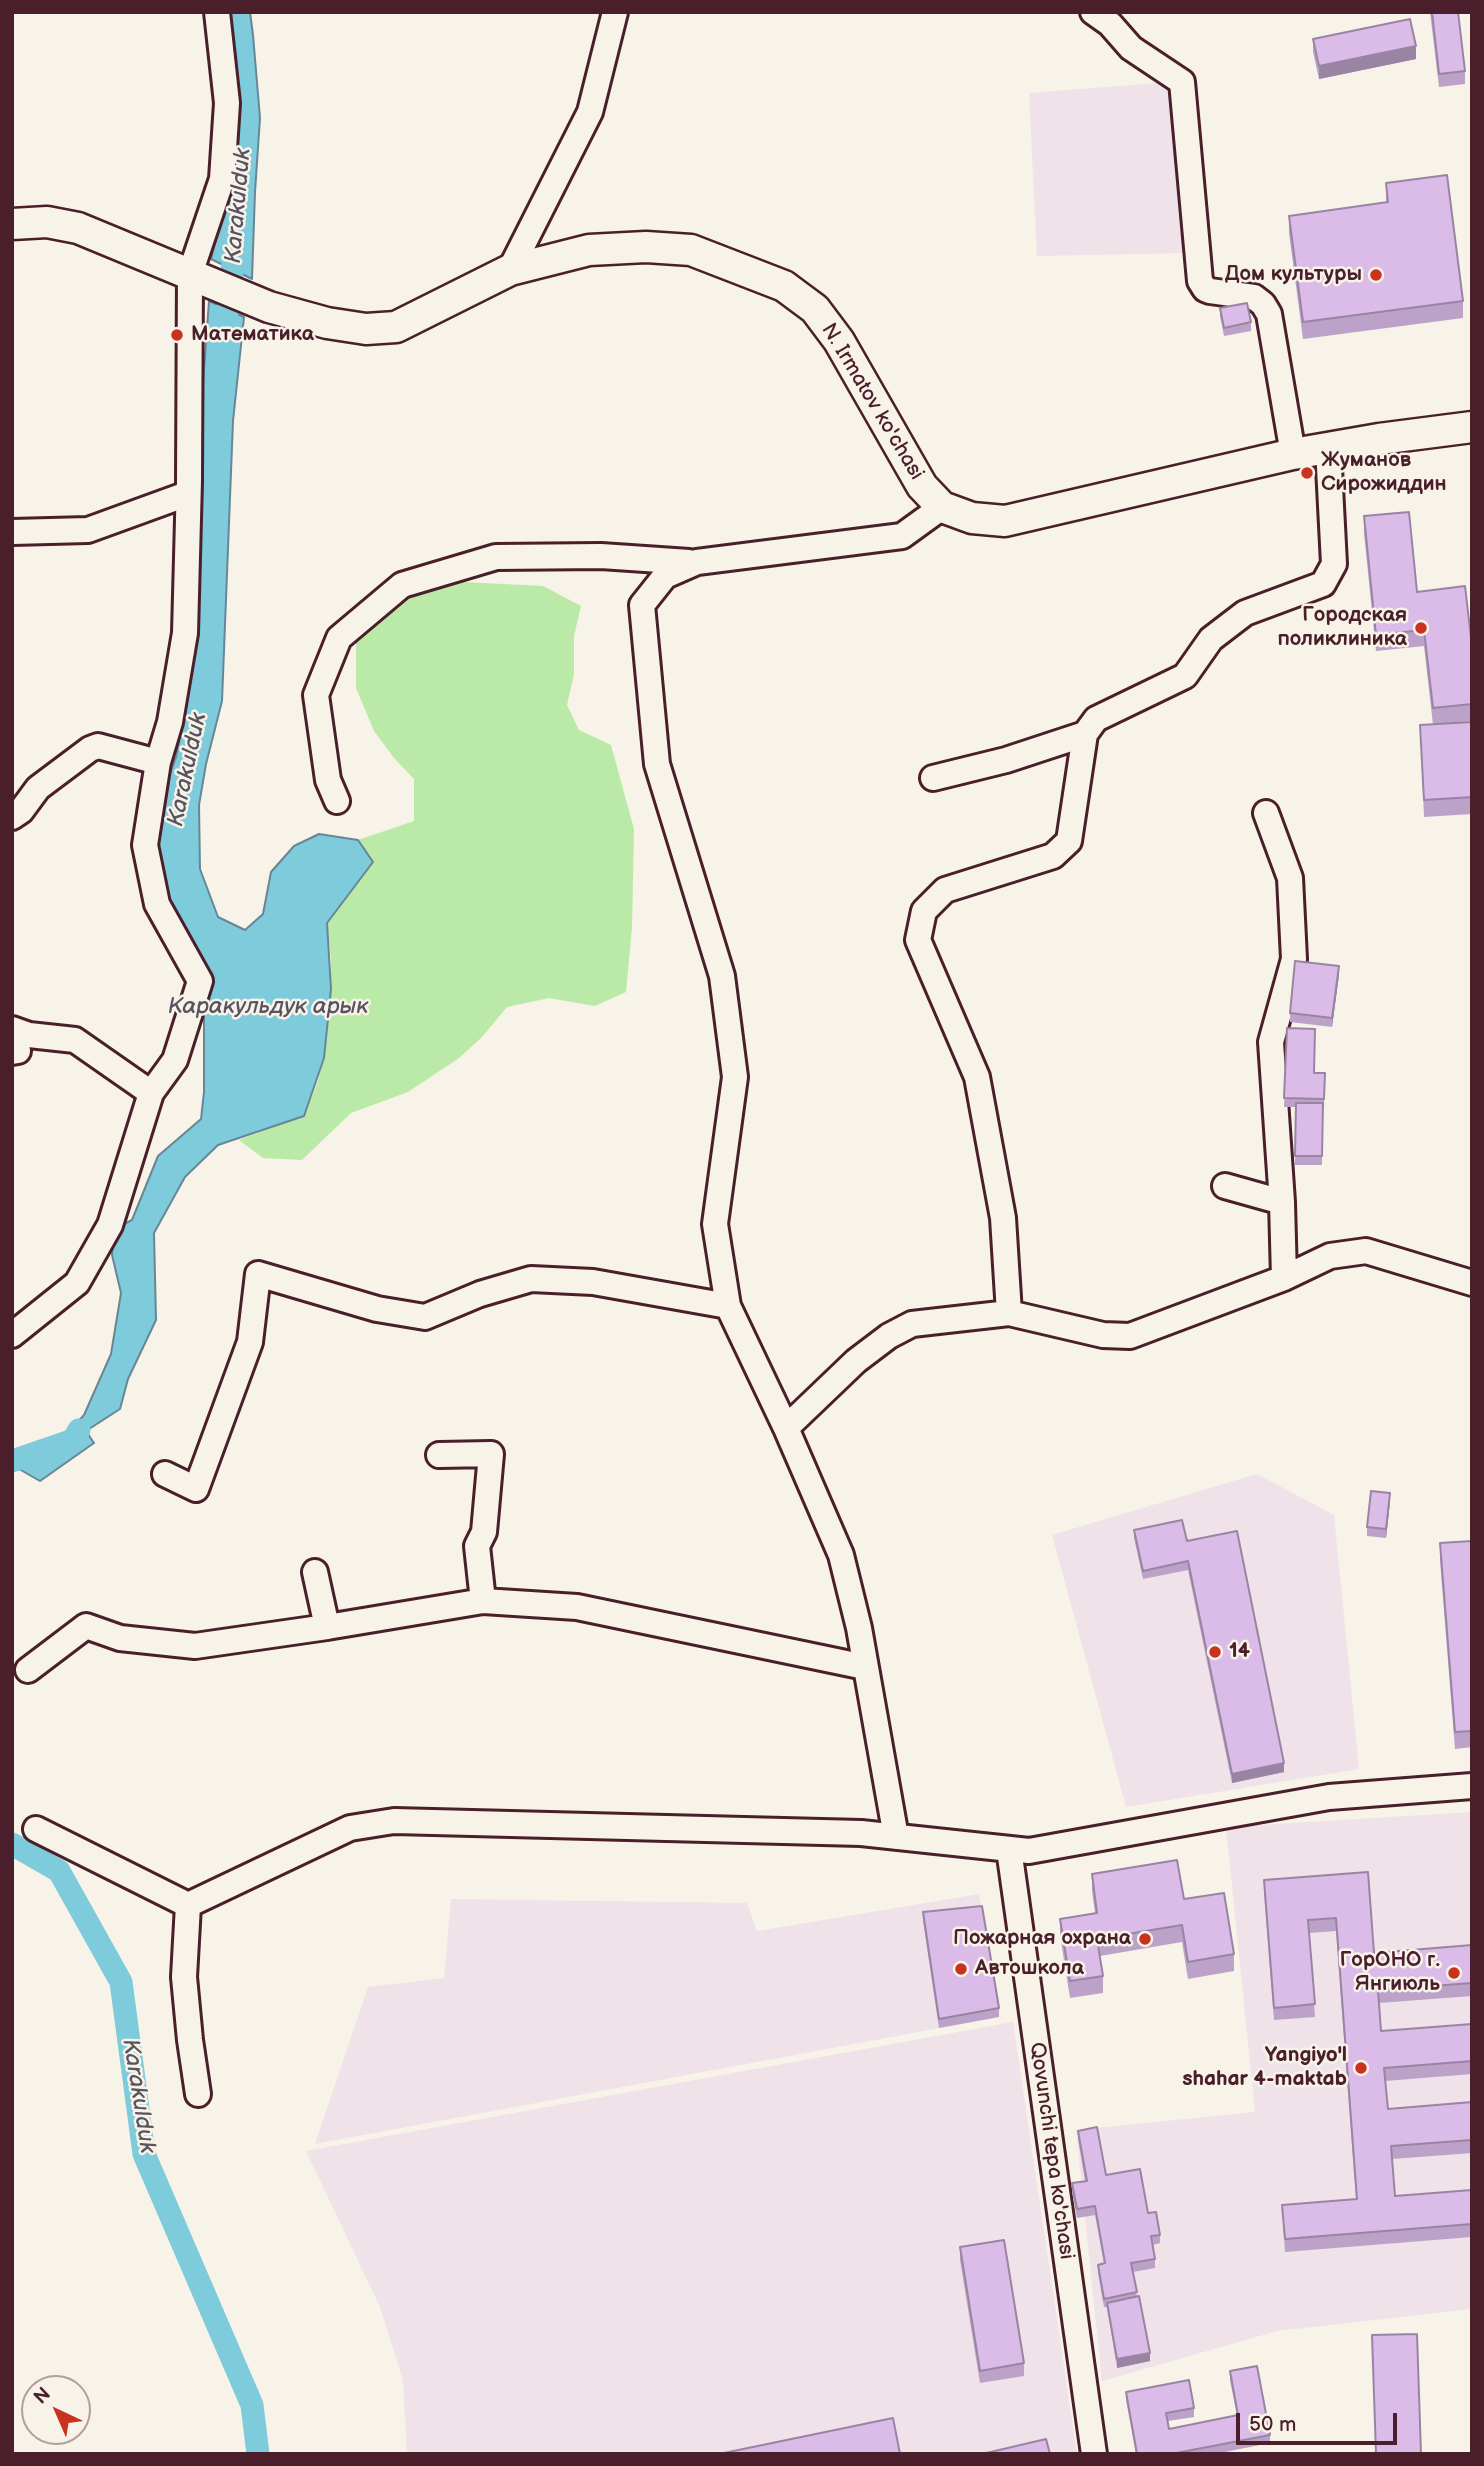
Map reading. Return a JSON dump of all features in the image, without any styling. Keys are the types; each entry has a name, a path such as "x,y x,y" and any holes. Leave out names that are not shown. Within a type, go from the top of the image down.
{"street":[{"path":"12,1335 77,1283 110,1225 151,1093 176,1060 200,981 157,904 145,845 158,762 170,722 185,633 190,274 222,179 227,103 218,12"},
{"path":"510,270 590,112 615,12"},
{"path":"1093,12 1110,24 1131,48 1182,82 1200,281 1205,289 1210,291 1254,297 1263,304 1269,314 1293,454"},
{"name":"N. Irmatov ko'chasi","path":"12,223 47,222 78,228 269,307 327,323 366,329 396,327 510,270 589,250 646,247 691,250 784,286 815,309 839,341 922,486 942,508"},
{"path":"337,801 328,780 316,695 340,638 402,585 496,557 601,556 697,562 902,536 942,508 972,518 1005,521 1293,454 1472,427"},
{"path":"1009,1313 1003,1218 977,1077 918,940 924,911 945,890 1053,856 1069,842 1085,734 1097,719 1185,676 1212,639 1245,613 1323,583 1334,564 1328,448"},
{"path":"12,532 88,530 187,494"},
{"path":"697,562 665,576 642,605 657,764 723,976 735,1077 715,1224 728,1306 786,1428 841,1555 859,1628 896,1837"},
{"path":"933,778 1006,760 1085,734"},
{"path":"12,817 21,811 38,788 90,749 99,746 158,762"},
{"path":"1266,813 1290,878 1293,932 1294,959 1271,1042 1282,1202 1284,1278"},
{"path":"14,1044 29,1035 75,1040 151,1093"},
{"path":"1225,1186 1282,1202"},
{"path":"786,1428 856,1361 889,1335 912,1324 1009,1313 1102,1335 1130,1336 1284,1278 1330,1256 1366,1251 1472,1283"},
{"path":"165,1474 196,1489 250,1342 258,1274 377,1309 425,1317 480,1294 531,1279 593,1282 728,1306"},
{"path":"439,1455 491,1454 484,1532 477,1546 482,1601"},
{"path":"315,1572 327,1627"},
{"path":"28,1670 86,1626 120,1638 195,1646 482,1601 577,1607 866,1667"},
{"path":"188,1905 350,1828 394,1821 861,1833 1029,1851 1329,1797 1472,1786"},
{"path":"36,1829 188,1905"},
{"name":"Qovunchi tepa ko'chasi","path":"1009,1849 1094,2454"},
{"path":"188,1905 184,1977 198,2094"}],"shaded area":[{"path":"1171,82 1188,253 1037,256 1029,93"},
{"name":"14","path":"1257,1474 1334,1515 1359,1769 1126,1807 1052,1535"},
{"name":"Yangiyo'l shahar 4-maktab","path":"1472,1812 1472,2309 1277,2331 1102,2381 1076,2130 1255,2112 1226,1827"},
{"path":"979,1894 999,2017 315,2144 368,1987 444,1978 451,1899 747,1903 757,1931"},
{"path":"1013,2022 1077,2454 407,2454 403,2380 380,2307 306,2151"}],"green space":[{"path":"443,581 543,586 581,606 574,636 574,674 567,705 579,730 611,745 634,829 632,928 626,992 595,1006 549,998 507,1007 482,1037 459,1058 408,1092 351,1113 302,1160 263,1158 239,1140 304,1116 317,1084 324,1058 324,1029 331,1001 331,959 327,923 373,862 358,840 414,821 414,779 374,731 356,688 356,637 402,595"}],"water":[{"path":"227,12 250,12 253,35 260,118 252,279 211,259 231,180"},
{"name":"Каракульдук арык","path":"209,301 244,317 233,421 222,701 199,805 200,869 218,917 245,930 263,914 271,872 294,846 319,834 358,840 373,862 327,923 331,989 324,1058 304,1116 218,1145 185,1177 154,1233 156,1320 128,1379 120,1409 86,1431 94,1443 40,1481 12,1465 12,1461 53,1449 84,1415 111,1354 121,1293 112,1255 114,1229 132,1220 158,1156 201,1119 204,1092 204,1011 211,979 155,890 151,827 176,757 187,702"}],"building":[{"path":"1432,12 1458,12 1465,71 1439,74"},
{"path":"1410,19 1416,46 1319,66 1313,39"},
{"name":"Дом культуры","path":"1447,175 1463,301 1303,322 1289,216 1388,202 1386,183"},
{"path":"1247,303 1251,322 1224,328 1220,308"},
{"name":"Городская поликлиника","path":"1409,512 1417,592 1465,586 1472,646 1472,704 1433,708 1424,630 1376,635 1364,516"},
{"path":"1472,722 1472,797 1424,800 1420,725"},
{"path":"1295,961 1339,966 1332,1018 1290,1013"},
{"path":"1287,1028 1315,1029 1314,1073 1325,1073 1324,1099 1284,1098"},
{"path":"1296,1103 1323,1103 1322,1156 1295,1156"},
{"path":"1371,1491 1390,1493 1386,1529 1367,1527"},
{"path":"1182,1520 1187,1541 1237,1531 1284,1763 1232,1774 1188,1561 1143,1571 1134,1530"},
{"path":"1472,1541 1472,1731 1455,1732 1440,1543"},
{"name":"Пожарная охрана","path":"1177,1860 1184,1899 1224,1893 1234,1954 1188,1962 1182,1925 1097,1939 1103,1976 1070,1981 1060,1919 1097,1913 1092,1874"},
{"path":"1368,1872 1374,1953 1472,1945 1472,1983 1378,1990 1381,2031 1472,2024 1472,2061 1384,2068 1388,2109 1472,2102 1472,2140 1391,2146 1395,2196 1472,2190 1472,2224 1285,2239 1282,2205 1357,2199 1336,1918 1308,1920 1315,2004 1274,2008 1264,1880"},
{"name":"Автошкола","path":"982,1906 999,2008 939,2019 923,1912"},
{"path":"1097,2127 1106,2175 1140,2169 1148,2213 1156,2212 1160,2235 1151,2236 1155,2259 1131,2263 1137,2292 1104,2299 1098,2265 1105,2263 1095,2206 1077,2209 1072,2183 1087,2181 1078,2131"},
{"path":"1004,2240 1024,2363 980,2371 960,2247"},
{"path":"1139,2296 1150,2353 1117,2359 1107,2303"},
{"path":"1417,2334 1421,2454 1376,2454 1372,2335"},
{"path":"1257,2366 1270,2435 1171,2454 1137,2454 1126,2392 1189,2380 1194,2408 1166,2413 1169,2429 1238,2415 1230,2371"},
{"path":"893,2418 900,2454 719,2454"},
{"path":"1046,2439 1050,2454 982,2454"}],"waterway":[{"name":"Karakulduk","path":"224,340 236,238"},
{"name":"Karakulduk","path":"12,1461 73,1440 79,1430"},
{"name":"Karakulduk","path":"12,1844 59,1871 121,1982 144,2154 252,2405 258,2454"}],"place":[{"name":"Дом культуры","path":"1376,275"},
{"name":"Математика","path":"177,335"},
{"name":"Жуманов Сирожиддин","path":"1307,473"},
{"name":"Городская поликлиника","path":"1421,628"},
{"name":"14","path":"1215,1652"},
{"name":"Пожарная охрана","path":"1145,1939"},
{"name":"Автошкола","path":"961,1969"},
{"name":"ГорОНО г. Янгиюль","path":"1454,1973"},
{"name":"Yangiyo'l shahar 4-maktab","path":"1361,2068"}]}
